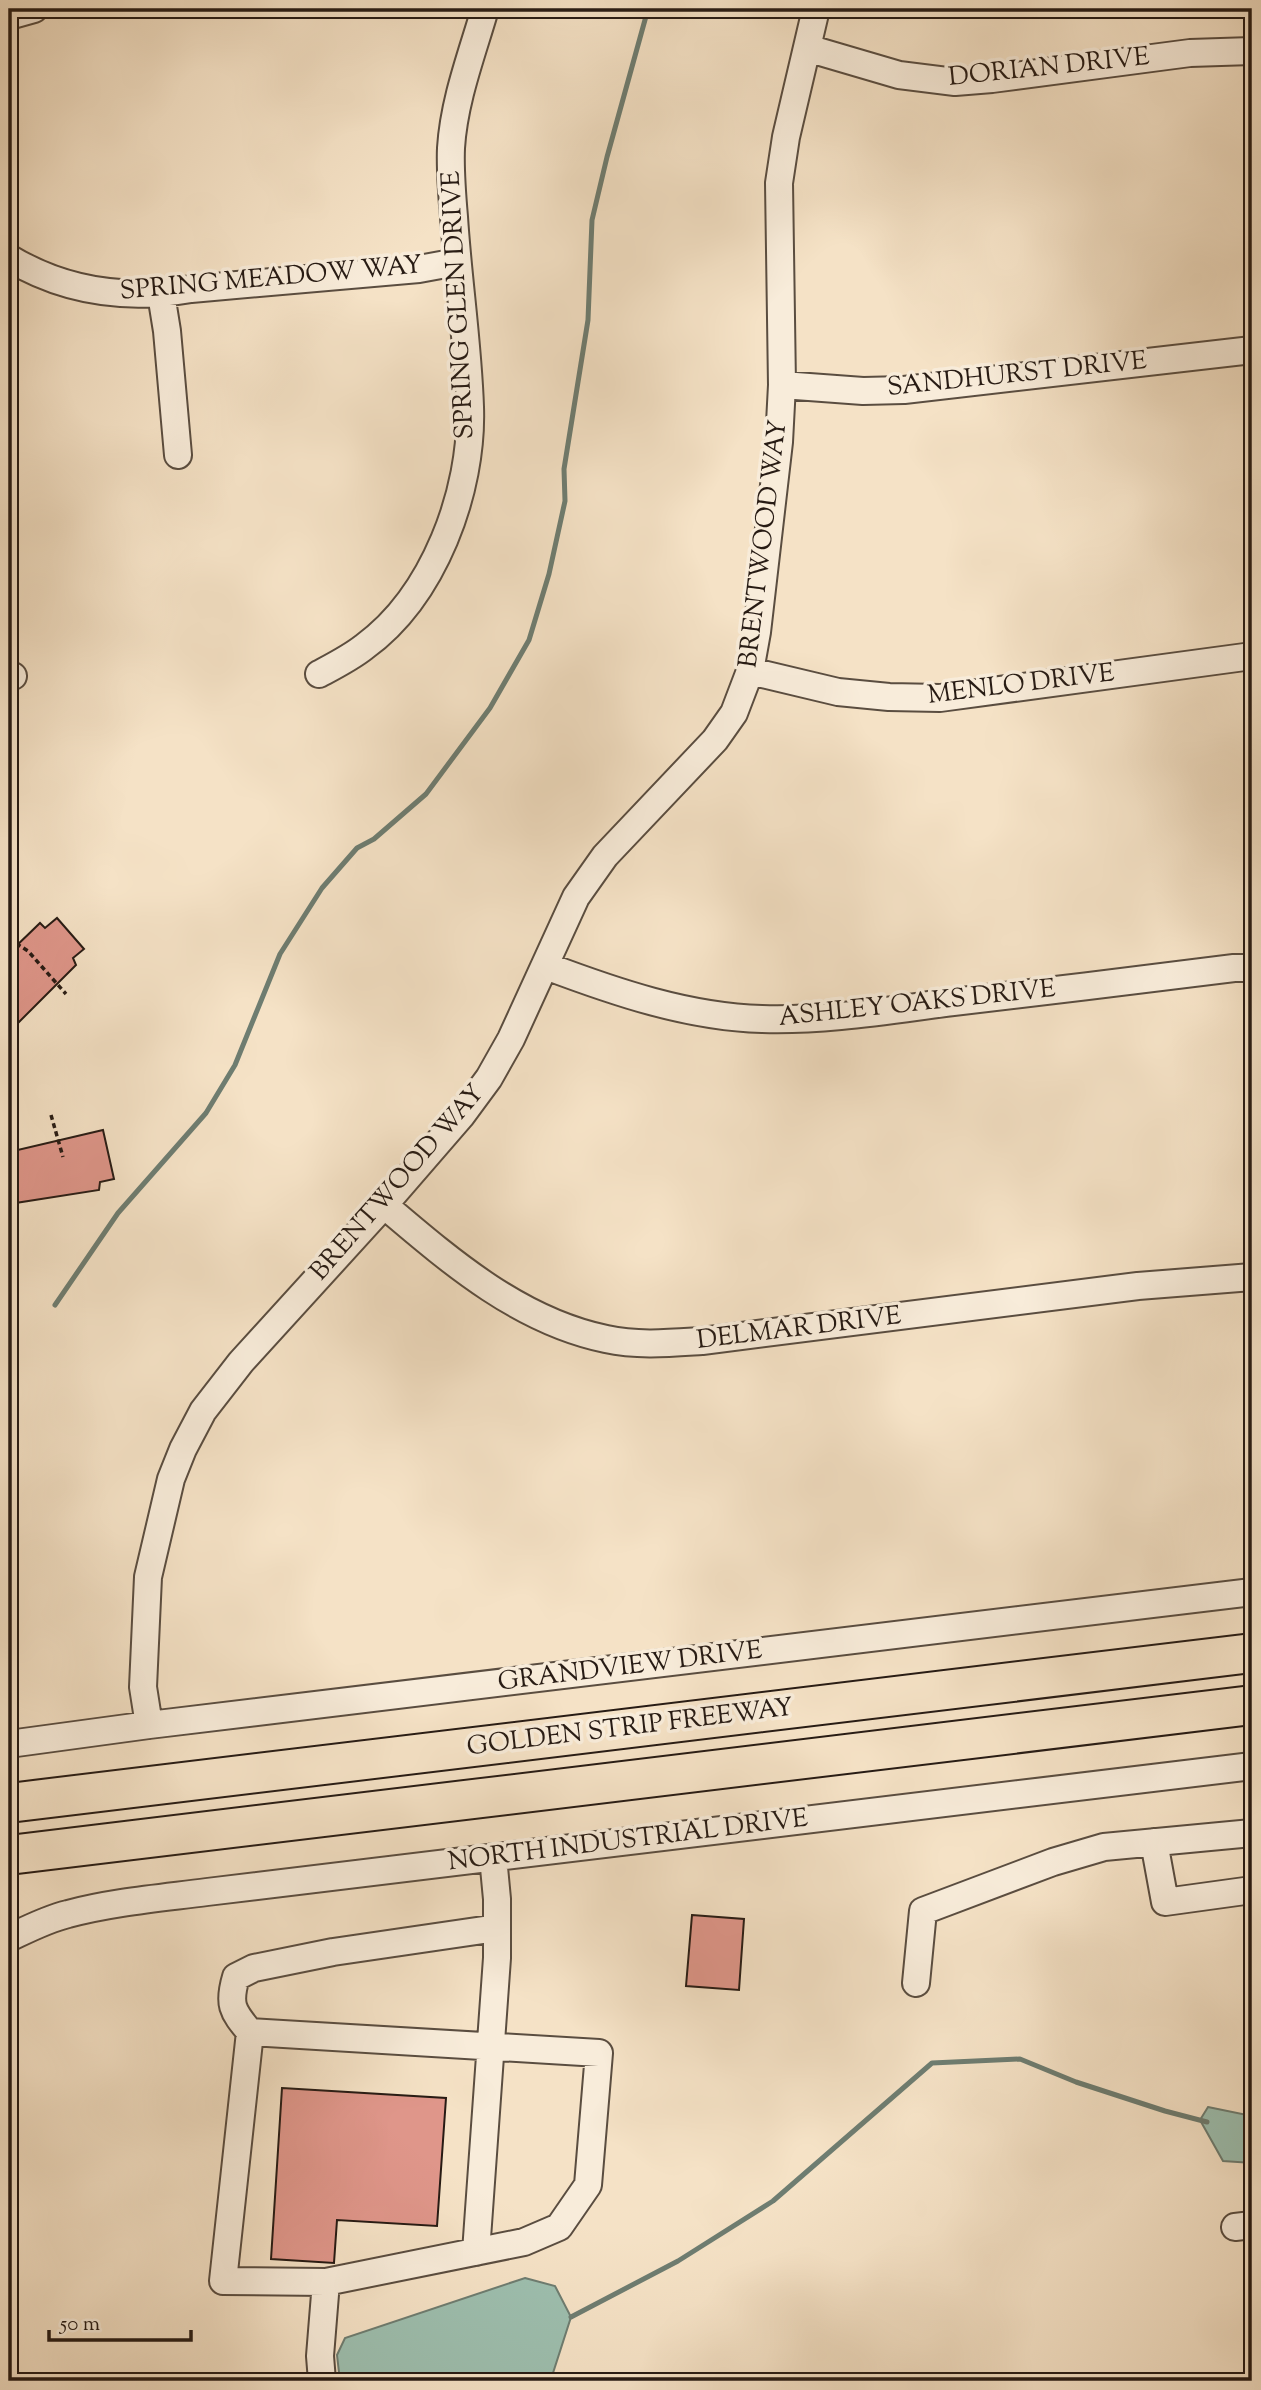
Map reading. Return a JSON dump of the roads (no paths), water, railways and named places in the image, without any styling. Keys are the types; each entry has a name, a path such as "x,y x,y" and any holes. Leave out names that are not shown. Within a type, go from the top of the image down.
{"highway":[{"name":"GOLDEN STRIP FREEWAY","path":"9,1803 1252,1653"},
{"name":"GOLDEN STRIP FREEWAY","path":"9,1855 1252,1705"}],"street":[{"path":"9,16 34,9"},
{"name":"SPRING GLEN DRIVE","path":"319,674 365,647 400,612 431,566 451,523 462,487 470,420 451,147 461,89 485,9"},
{"name":"BRENTWOOD WAY","path":"149,1725 143,1687 148,1577 171,1479 203,1411 241,1362 384,1205 461,1115 489,1078 511,1039 576,897 589,877 715,740 734,713 750,671 779,442 782,385 779,183 786,137 816,9"},
{"name":"DORIAN DRIVE","path":"807,48 899,75 955,82 1190,53 1252,51"},
{"name":"SPRING MEADOW WAY","path":"9,258 39,275 77,288 110,293 161,294 419,269 457,262"},
{"path":"161,294 178,455"},
{"name":"SANDHURST DRIVE","path":"782,385 863,391 904,390 1252,350"},
{"name":"MENLO DRIVE","path":"750,671 838,692 940,698 1252,656"},
{"name":"ASHLEY OAKS DRIVE","path":"546,966 597,985 655,1001 712,1014 762,1019 857,1014 1252,968"},
{"name":"DELMAR DRIVE","path":"384,1205 472,1277 519,1306 582,1333 638,1343 702,1341 1138,1286 1252,1277"},
{"name":"GRANDVIEW DRIVE","path":"9,1744 1252,1592"},
{"name":"NORTH INDUSTRIAL DRIVE","path":"9,1938 40,1923 96,1907 1252,1766"},
{"path":"916,1983 923,1911 1104,1847 1252,1833"},
{"path":"1154,1842 1165,1902 1252,1890"},
{"path":"476,2252 497,1958 493,1857"},
{"path":"250,2032 599,2053 588,2185 559,2227 524,2242 326,2282 223,2281 250,2032 235,2014 230,1996 236,1977 254,1968 333,1952 497,1928"},
{"path":"322,2381 320,2356 326,2282"}],"waterway":[{"path":"55,1305 118,1213 206,1113 235,1065 280,954 322,888 357,848 374,839 426,794 490,708 529,640 549,574 565,501 564,469 588,320 592,220 648,9"},
{"path":"571,2317 678,2261 773,2201 932,2063 1020,2059 1076,2082 1207,2122"}]}
